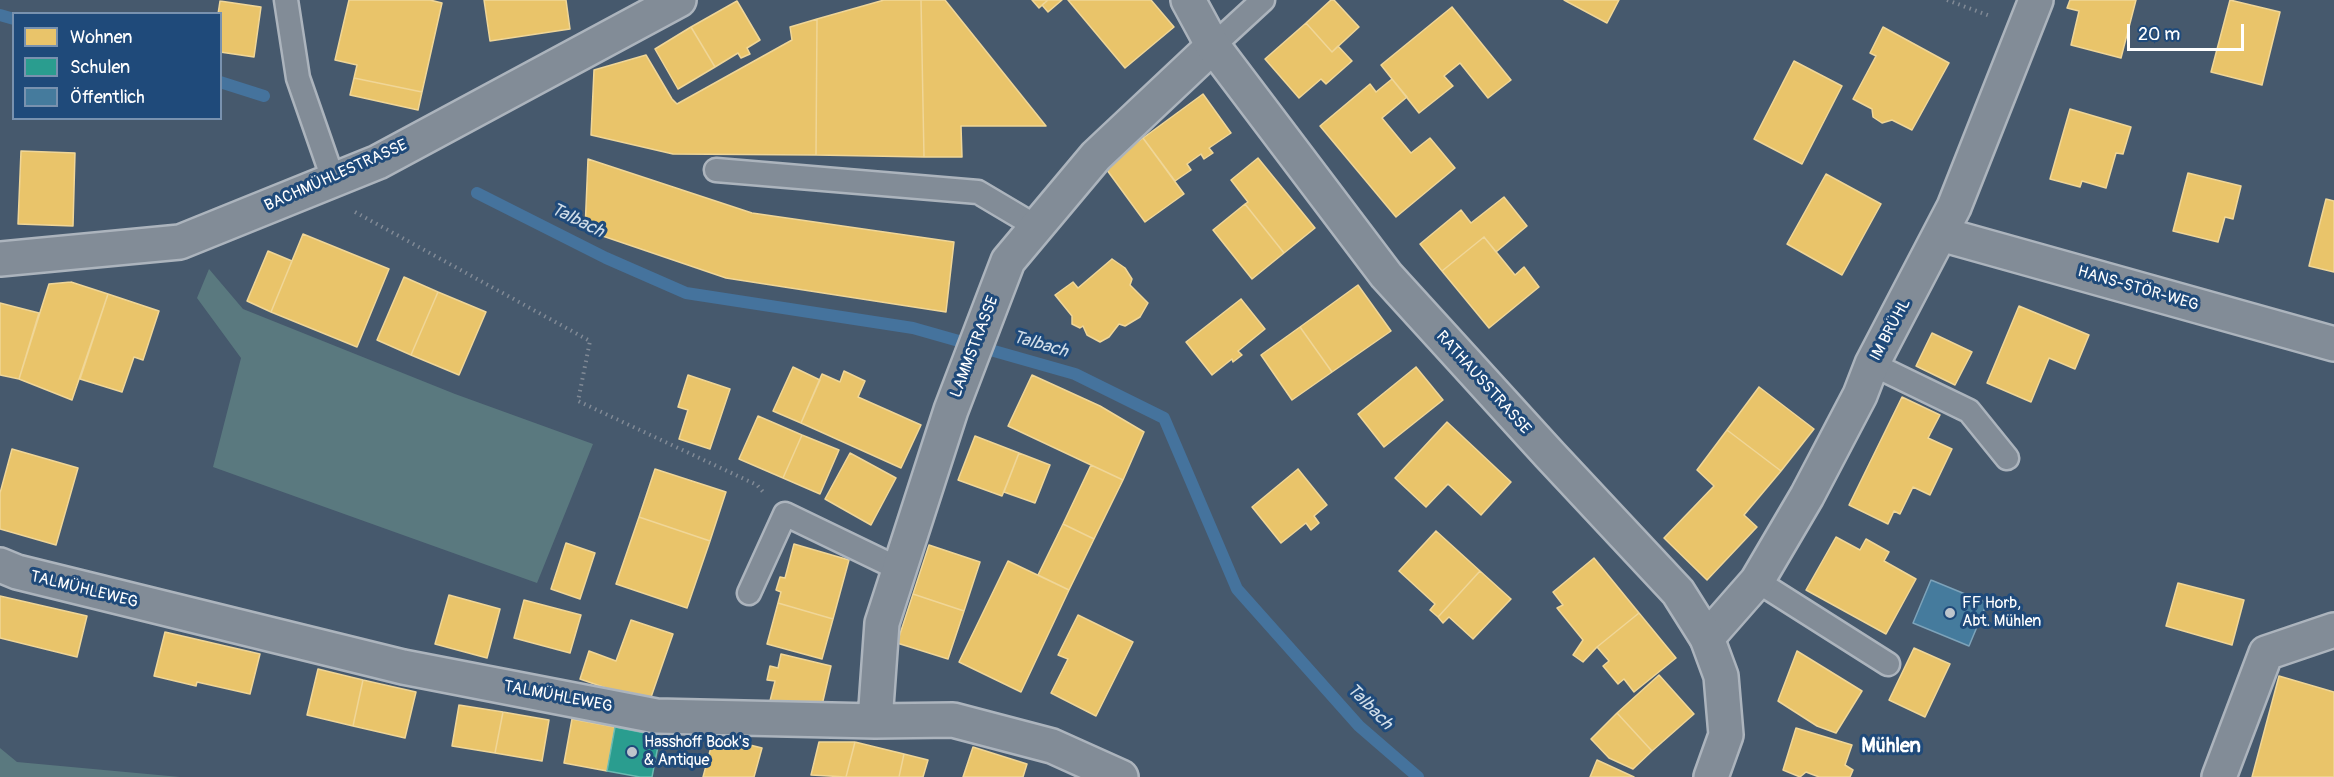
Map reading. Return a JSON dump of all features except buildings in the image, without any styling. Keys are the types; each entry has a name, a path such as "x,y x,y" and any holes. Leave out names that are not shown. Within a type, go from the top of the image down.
{"street":[{"name":"BACHMÜHLESTRASSE","path":"0,259 180,242 378,162 679,0"},
{"name":"RATHAUSSTRASSE","path":"1188,0 1213,46 1386,275 1678,592 1707,638 1721,676 1726,735 1711,777"},
{"name":"IM BRÜHL","path":"1707,638 1757,581 1812,486 1860,395 1872,364 1941,234 1965,182 2030,14"},
{"name":"LAMMSTRASSE","path":"875,721 882,623 951,410 1008,261 1096,156 1213,46"},
{"name":"HANS-STÖR-WEG","path":"1941,234 2334,344"},
{"name":"TALMÜHLEWEG","path":"0,565 16,572 86,590 403,667 656,716 875,721 953,720 1052,746 1121,777"},
{"path":"2219,777 2266,653 2334,630"}],"lane":[{"path":"286,0 298,78 323,184"},
{"path":"1213,46 1263,0"},
{"path":"716,170 978,192 1037,227"},
{"path":"1872,364 1969,411 2007,458"},
{"path":"749,593 785,514 899,570"},
{"path":"1757,581 1888,664"}],"path":[{"path":"1947,0 2030,14"},
{"path":"323,184 590,341 578,401 757,485 785,514"}],"green space":[{"path":"209,269 243,309 455,394 593,444 537,583 213,467 241,358 197,298"},
{"path":"0,748 17,762 180,777 0,777"}],"waterway":[{"name":"Talbach","path":"0,15 12,18"},
{"name":"Talbach","path":"222,83 264,96"},
{"name":"Talbach","path":"477,193 606,258 686,293 913,328 1075,374 1164,418 1237,589 1359,726 1418,777"}],"place":[{"name":"FF Horb, Abt. Mühlen","path":"1950,613"},
{"name":"Hasshoff Book's & Antique","path":"632,752"}],"district":[{"name":"Mühlen","path":"1891,747"}]}
